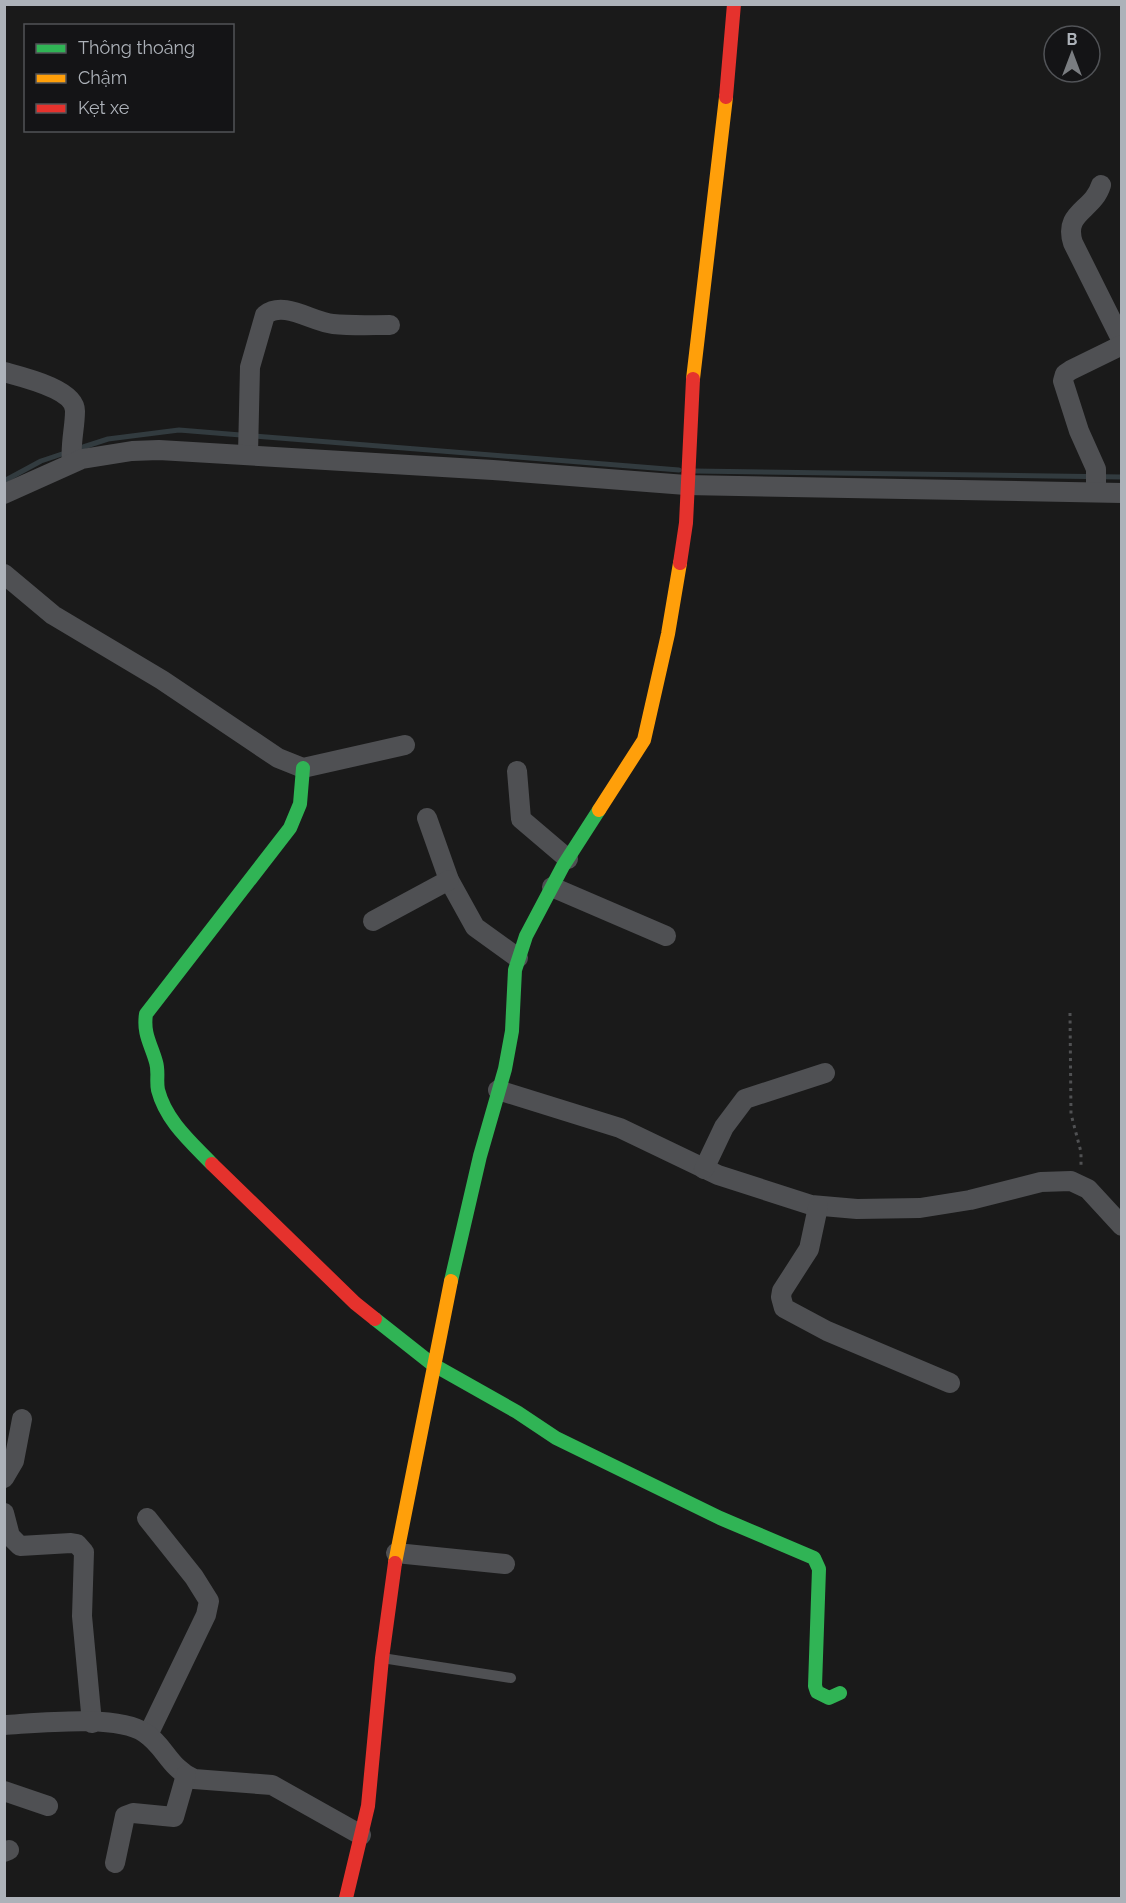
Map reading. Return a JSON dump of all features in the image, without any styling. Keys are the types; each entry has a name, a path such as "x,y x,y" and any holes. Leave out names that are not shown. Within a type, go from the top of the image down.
{"street":[{"path":"346,1899 368,1806 382,1658 396,1553 432,1364 465,1216 512,1031 513,980 518,958 526,936 552,887 636,755 649,725 686,523 687,458 693,376 723,131 734,4"},
{"path":"1096,491 1096,469 1078,431 1063,381 1065,374 1071,370 1122,343 1073,243 1070,230 1072,220 1093,201 1101,185"},
{"path":"248,445 250,367 265,315 270,311 292,311 329,324 390,325"},
{"path":"4,372 53,388 73,402 75,408 71,452"},
{"path":"4,494 71,452 248,445 686,480 1122,493"},
{"path":"4,574 53,615 162,680 278,758 303,768 405,744"},
{"path":"303,768 300,804 290,828 146,1014 142,1029 158,1066 157,1082 163,1101 182,1134 355,1304 432,1364 517,1412 556,1438 720,1518 814,1558 819,1569 815,1686 817,1692 829,1698 840,1693"},
{"path":"517,771 521,819 568,859"},
{"path":"427,818 449,880 475,927 518,958"},
{"path":"373,921 449,880"},
{"path":"552,887 666,936"},
{"path":"704,1169 724,1127 745,1099 825,1073"},
{"path":"498,1090 620,1128 704,1169 772,1194 818,1207 920,1208 959,1203 1041,1182 1078,1183 1088,1189 1122,1227"},
{"path":"818,1207 809,1249 782,1291 781,1298 784,1308 789,1313 827,1331 950,1383"},
{"path":"4,1478 14,1461 22,1419"},
{"path":"4,1513 10,1536 20,1546 71,1543 77,1544 84,1552 82,1616 92,1723"},
{"path":"147,1518 194,1577 209,1601 207,1616 148,1734"},
{"path":"396,1553 505,1564"},
{"path":"4,1725 127,1724 148,1734 171,1763 194,1779 272,1785 361,1835"},
{"path":"115,1863 125,1816 133,1813 174,1817 186,1775"},
{"path":"4,1791 48,1806"}],"lane":[{"path":"382,1658 511,1678"}],"path":[{"path":"1070,1013 1071,1114 1081,1152 1078,1183"}],"waterway":[{"path":"77,449 108,439 179,430 679,470"},
{"path":"4,481 41,461 68,452"},
{"path":"694,471 1122,477"}],"traffic: fast":[{"path":"212,1164 180,1130 162,1101 157,1086 157,1066 147,1033 146,1014 290,828 300,804 303,768"},
{"path":"451,1281 480,1156 505,1069 512,1031 515,970 526,936 563,866 599,810"},
{"path":"375,1319 432,1364 517,1412 556,1438 720,1518 814,1558 819,1569 815,1686 817,1692 829,1698 840,1693"}],"traffic: slow":[{"path":"693,379 726,97"},
{"path":"599,810 644,740 668,634 680,563"},
{"path":"395,1563 451,1281"}],"traffic: jam":[{"path":"726,97 734,4"},
{"path":"680,563 686,523 693,379"},
{"path":"212,1164 355,1303 375,1319"},
{"path":"346,1898 368,1806 382,1658 395,1563"}]}
